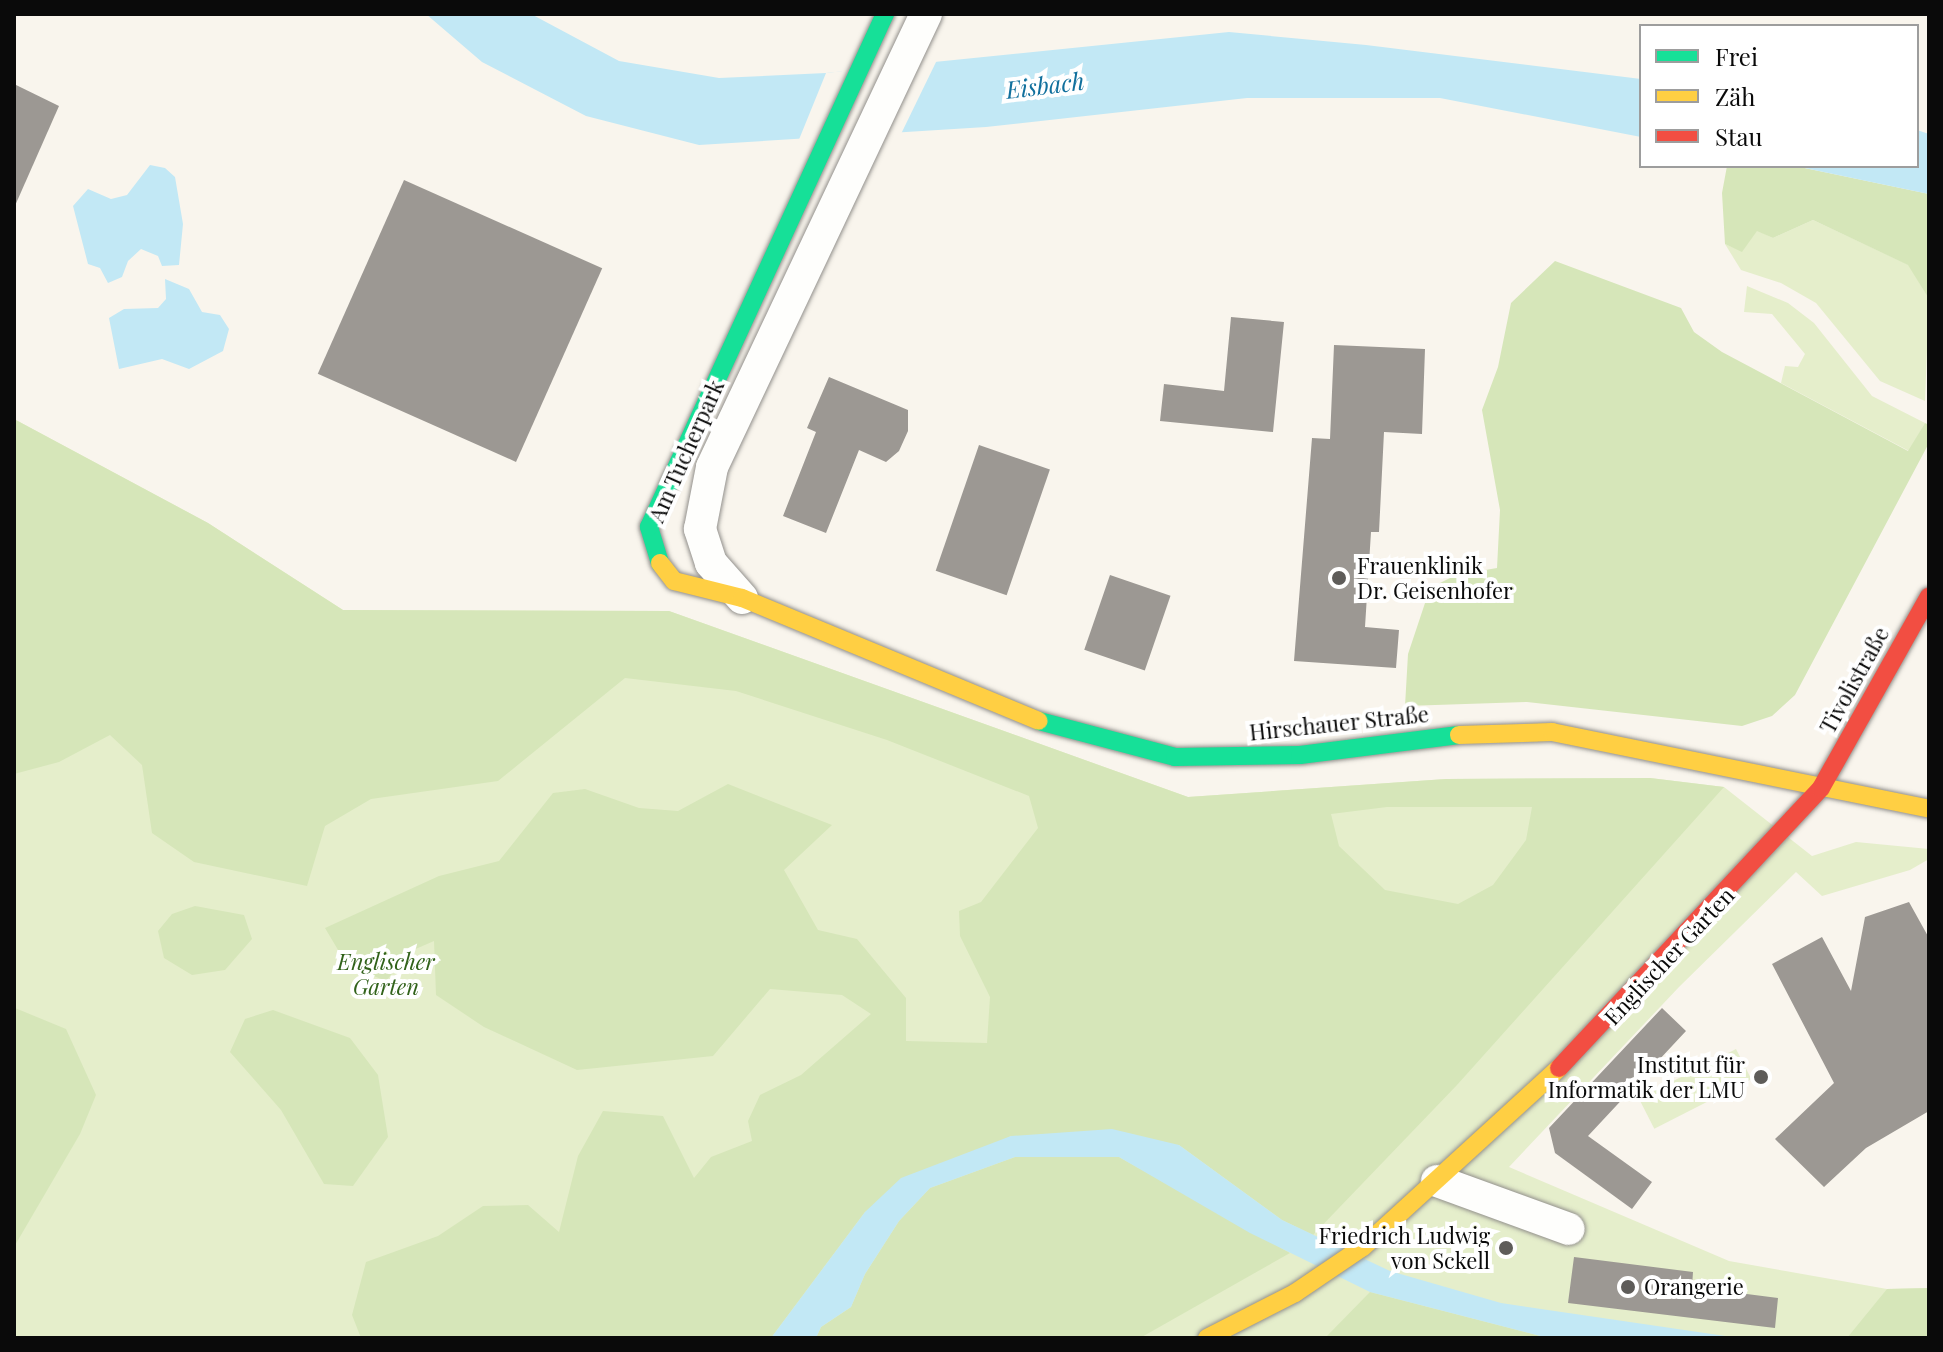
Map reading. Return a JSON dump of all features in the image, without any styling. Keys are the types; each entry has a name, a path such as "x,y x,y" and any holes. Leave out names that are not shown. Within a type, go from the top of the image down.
{"street":[{"name":"Am Tucherpark","path":"742,598 674,581 662,569 649,527 885,14"},
{"name":"Am Tucherpark","path":"742,598 711,563 700,529 712,467 861,160 921,24"},
{"name":"Tivolistraße","path":"1821,788 1929,596"},
{"name":"Hirschauer Straße","path":"742,598 1046,724 1175,757 1300,755 1413,737 1552,732 1929,809"},
{"name":"Englischer Garten","path":"1207,1338 1295,1293 1363,1247 1437,1181 1588,1042 1821,788"},
{"path":"1437,1181 1569,1229"}],"green space":[{"path":"1727,168 1805,168 1929,194 1929,299 1908,265 1813,220 1773,238 1757,231 1742,252 1725,244 1722,193"},
{"path":"1813,220 1909,265 1929,299 1925,401 1880,381 1816,303 1781,283 1741,270 1725,244 1742,251 1757,230 1773,238"},
{"path":"1555,261 1681,308 1694,332 1722,352 1908,451 1925,423 1929,425 1929,443 1795,695 1772,716 1742,726 1527,702 1405,706 1408,654 1430,588 1456,575 1497,568 1500,510 1482,410 1498,367 1511,303"},
{"path":"1747,286 1788,303 1814,323 1872,396 1925,423 1909,451 1781,383 1785,366 1798,367 1805,354 1772,314 1744,312"},
{"name":"Englischer Garten","path":"14,419 208,523 343,610 669,611 1188,797 1446,779 1650,778 1724,787 1812,856 1856,842 1929,849 1929,859 1910,870 1822,896 1796,872 1679,987 1509,1167 1729,1261 1887,1289 1929,1288 1929,1338 14,1338"},
{"path":"14,419 208,523 343,610 669,611 1188,797 1446,779 1650,778 1724,787 1457,1085 1313,1235 1282,1220 1179,1145 1011,1136 865,1212 771,1338 361,1338 352,1315 366,1262 438,1236 483,1206 528,1205 559,1232 578,1156 603,1111 663,1116 694,1178 711,1157 752,1141 748,1121 760,1095 801,1075 871,1014 842,995 770,989 713,1056 577,1070 484,1027 436,995 434,941 411,951 386,981 347,965 325,928 439,876 499,861 553,793 585,789 639,808 678,811 728,784 832,825 784,870 818,930 857,939 906,998 906,1041 987,1043 990,997 960,936 959,911 981,902 1038,828 1029,796 887,740 736,691 625,678 498,781 371,799 325,826 307,886 194,862 152,833 142,765 110,735 59,762 14,774","holes":["1387,807 1532,807 1526,840 1493,885 1458,904 1385,890 1339,846 1331,814"]},
{"path":"195,906 244,915 252,939 225,970 192,975 164,958 158,931 172,914"},
{"path":"15,1008 66,1029 96,1095 80,1134 14,1247"},
{"path":"273,1010 350,1038 378,1075 388,1137 353,1186 324,1184 281,1110 230,1052 245,1019"},
{"path":"1736,1049 1751,1079 1654,1129 1639,1098"},
{"path":"1015,1157 1119,1157 1290,1253 1140,1338 816,1338 821,1327 851,1307 865,1274 899,1221 930,1188"},
{"path":"1929,1288 1929,1338 1847,1338 1887,1289"},
{"path":"1370,1292 1548,1338 1325,1338"}],"water":[{"name":"Eisbach","path":"426,14 531,14 619,61 719,78 826,73 1229,32 1366,45 1639,79 1639,137 1440,98 1247,98 986,127 699,145 586,116 482,62"},
{"path":"1919,131 1929,134 1929,194 1805,168 1919,168"},
{"path":"150,165 165,168 175,177 183,224 179,265 162,266 158,256 141,249 128,261 122,277 108,283 100,268 88,264 73,206 88,189 111,199 127,195"},
{"path":"165,279 189,289 202,312 220,315 229,329 223,351 189,369 162,359 119,369 109,318 124,309 158,308 166,299"},
{"path":"1112,1129 1179,1145 1282,1220 1390,1271 1501,1303 1739,1338 1548,1338 1370,1292 1250,1233 1119,1157 1015,1157 930,1188 899,1221 865,1274 851,1307 821,1327 816,1338 771,1338 865,1212 901,1178 1011,1136"}],"pier":[{"path":"937,60 901,134 798,142 826,73"}],"building":[{"path":"14,84 59,106 14,208"},
{"path":"404,180 602,268 516,462 318,374"},
{"path":"1231,317 1284,322 1273,432 1160,421 1164,384 1224,391"},
{"path":"1334,345 1425,349 1422,434 1384,432 1379,532 1371,532 1365,627 1399,630 1396,668 1294,661 1312,438 1330,439"},
{"path":"829,377 908,410 908,431 899,451 886,462 859,450 826,533 783,516 816,432 807,428"},
{"path":"979,445 1050,469 1007,595 936,571"},
{"path":"1110,575 1171,596 1145,671 1084,650"},
{"path":"1909,902 1929,938 1929,1111 1866,1148 1824,1187 1775,1139 1834,1083 1772,964 1822,937 1851,991 1865,917"},
{"path":"1662,1008 1686,1031 1588,1136 1652,1182 1632,1209 1555,1153 1549,1128"},
{"path":"1574,1257 1693,1272 1692,1287 1778,1298 1775,1328 1568,1303"}],"traffic: fast":[{"path":"660,563 649,527 885,14"},
{"path":"1039,721 1175,757 1300,755 1459,735"}],"traffic: slow":[{"path":"660,563 674,581 742,598 1039,721"},
{"path":"1459,735 1552,732 1929,809"},
{"path":"1207,1338 1295,1293 1363,1247 1559,1068"}],"traffic: jam":[{"path":"1559,1068 1821,788 1929,596"}],"place":[{"name":"Frauenklinik Dr. Geisenhofer","path":"1339,578"},
{"name":"Institut für Informatik der LMU","path":"1761,1077"},
{"name":"Friedrich Ludwig von Sckell","path":"1506,1248"},
{"name":"Orangerie","path":"1628,1287"}]}
